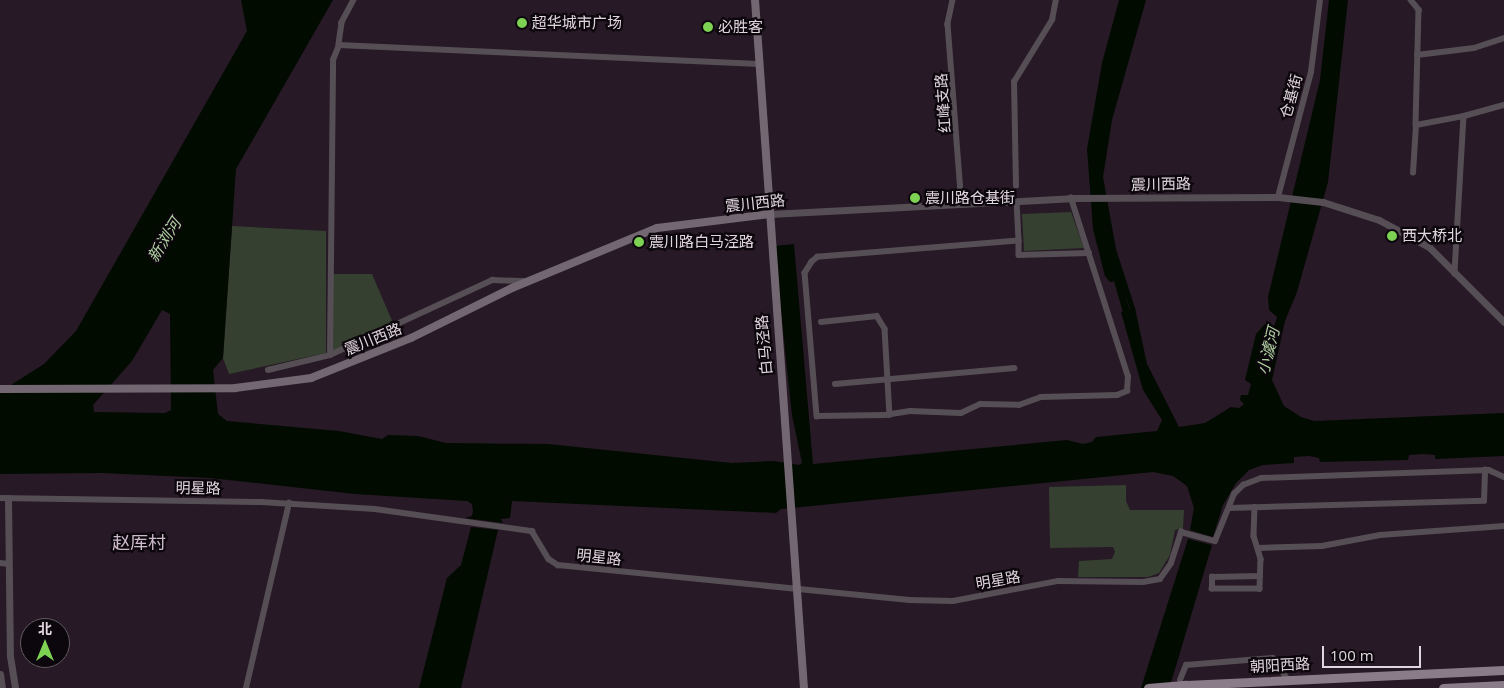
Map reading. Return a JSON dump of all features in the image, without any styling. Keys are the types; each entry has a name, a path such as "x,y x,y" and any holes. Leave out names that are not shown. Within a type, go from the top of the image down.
{"main road":[{"name":"白马泾路","path":"755,0 804,688"},
{"name":"震川西路","path":"0,389 235,388 311,378 411,338 529,281 657,228 770,214"},
{"name":"朝阳西路","path":"1148,688 1183,682 1502,670"},
{"path":"1443,688 1504,685"}],"street":[{"path":"330,355 333,60 340,45 342,23 354,0"},
{"name":"红峰支路","path":"953,0 948,24 962,204"},
{"path":"1016,186 1014,82 1049,26 1056,0"},
{"name":"仓基街","path":"1278,197 1311,72 1320,0"},
{"path":"1411,0 1419,10 1416,125 1412,173"},
{"path":"1417,55 1474,48 1504,38"},
{"path":"340,45 759,64"},
{"path":"1416,125 1464,116 1504,105"},
{"path":"1456,274 1464,116"},
{"name":"震川西路","path":"770,214 1072,198 1290,197 1323,202 1379,220 1429,248 1504,322"},
{"path":"1019,242 818,258 812,262 804,273 816,416 890,415 910,411 961,413 980,404 1019,405 1041,397 1118,395 1127,391 1128,377 1072,198"},
{"path":"1017,201 1020,255 1089,253"},
{"path":"268,370 330,355 492,280 529,281"},
{"path":"821,322 877,316 885,329 890,415"},
{"path":"835,384 1014,368"},
{"path":"1228,508 1243,485 1261,478 1485,470 1504,477"},
{"path":"1228,508 1484,501 1485,470"},
{"name":"明星路","path":"0,498 289,504 375,510 532,531 538,537 549,559 558,565 909,600 953,600 1058,582 1143,582 1160,579 1167,572 1181,532 1215,541 1228,508"},
{"path":"8,498 10,656 15,688"},
{"path":"246,688 289,504"},
{"path":"1255,507 1254,536 1258,548 1260,576 1260,589 1212,589 1212,577 1260,576"},
{"path":"1258,548 1322,546 1380,535 1504,526"},
{"path":"0,564 9,564"},
{"path":"1183,682 1186,665 1273,658 1287,678"},
{"path":"0,674 2,688"}],"green space":[{"path":"1071,212 1084,248 1024,251 1022,214"},
{"path":"232,226 326,231 326,353 229,374 223,358"},
{"path":"333,274 372,274 393,323 333,351"},
{"path":"1126,485 1126,501 1130,510 1184,510 1183,528 1175,530 1170,555 1159,573 1148,577 1078,577 1079,561 1112,559 1115,552 1113,547 1050,548 1049,487"}],"water":[{"path":"241,0 333,0 236,169 223,358 213,370 218,414 227,421 339,431 382,439 388,435 418,436 446,443 548,444 732,463 774,461 799,465 802,463 792,415 774,246 794,244 813,464 1067,440 1083,444 1092,442 1096,437 1157,431 1162,420 1143,390 1121,312 1130,309 1120,280 1110,282 1105,276 1093,229 1087,149 1102,63 1119,0 1146,0 1112,120 1103,177 1116,249 1135,308 1147,364 1179,427 1205,423 1231,407 1239,408 1244,404 1240,400 1241,395 1248,395 1251,384 1245,380 1256,334 1265,324 1273,327 1277,317 1269,310 1268,297 1320,80 1329,0 1348,0 1328,182 1297,292 1285,321 1272,380 1284,406 1301,417 1314,421 1504,413 1504,456 1435,459 1435,455 1423,454 1409,455 1408,460 1320,462 1319,458 1309,456 1294,457 1294,463 1263,465 1249,470 1236,483 1223,505 1213,537 1190,530 1194,508 1187,486 1173,476 1153,472 781,509 776,513 512,501 510,518 501,519 503,523 465,518 472,516 473,511 472,504 467,501 355,494 210,478 102,473 0,474 0,392 44,364 76,331 247,31","holes":["162,310 170,314 171,410 165,413 94,412 93,405 132,361"]},
{"path":"471,527 498,530 461,688 419,688 447,578 461,565"},
{"path":"1188,539 1212,545 1176,666 1169,688 1141,688"}],"waterway":[{"path":"1115,273 1128,318"}],"place":[{"name":"超华城市广场","path":"522,23"},
{"name":"必胜客","path":"708,27"},
{"name":"震川路仓基街","path":"915,198"},
{"name":"西大桥北","path":"1392,236"},
{"name":"震川路白马泾路","path":"639,242"}],"district":[{"name":"赵厍村","path":"139,542"}],"water label":[{"name":"新浏河","path":"164,240"},
{"name":"小澞河","path":"1268,351"}]}
